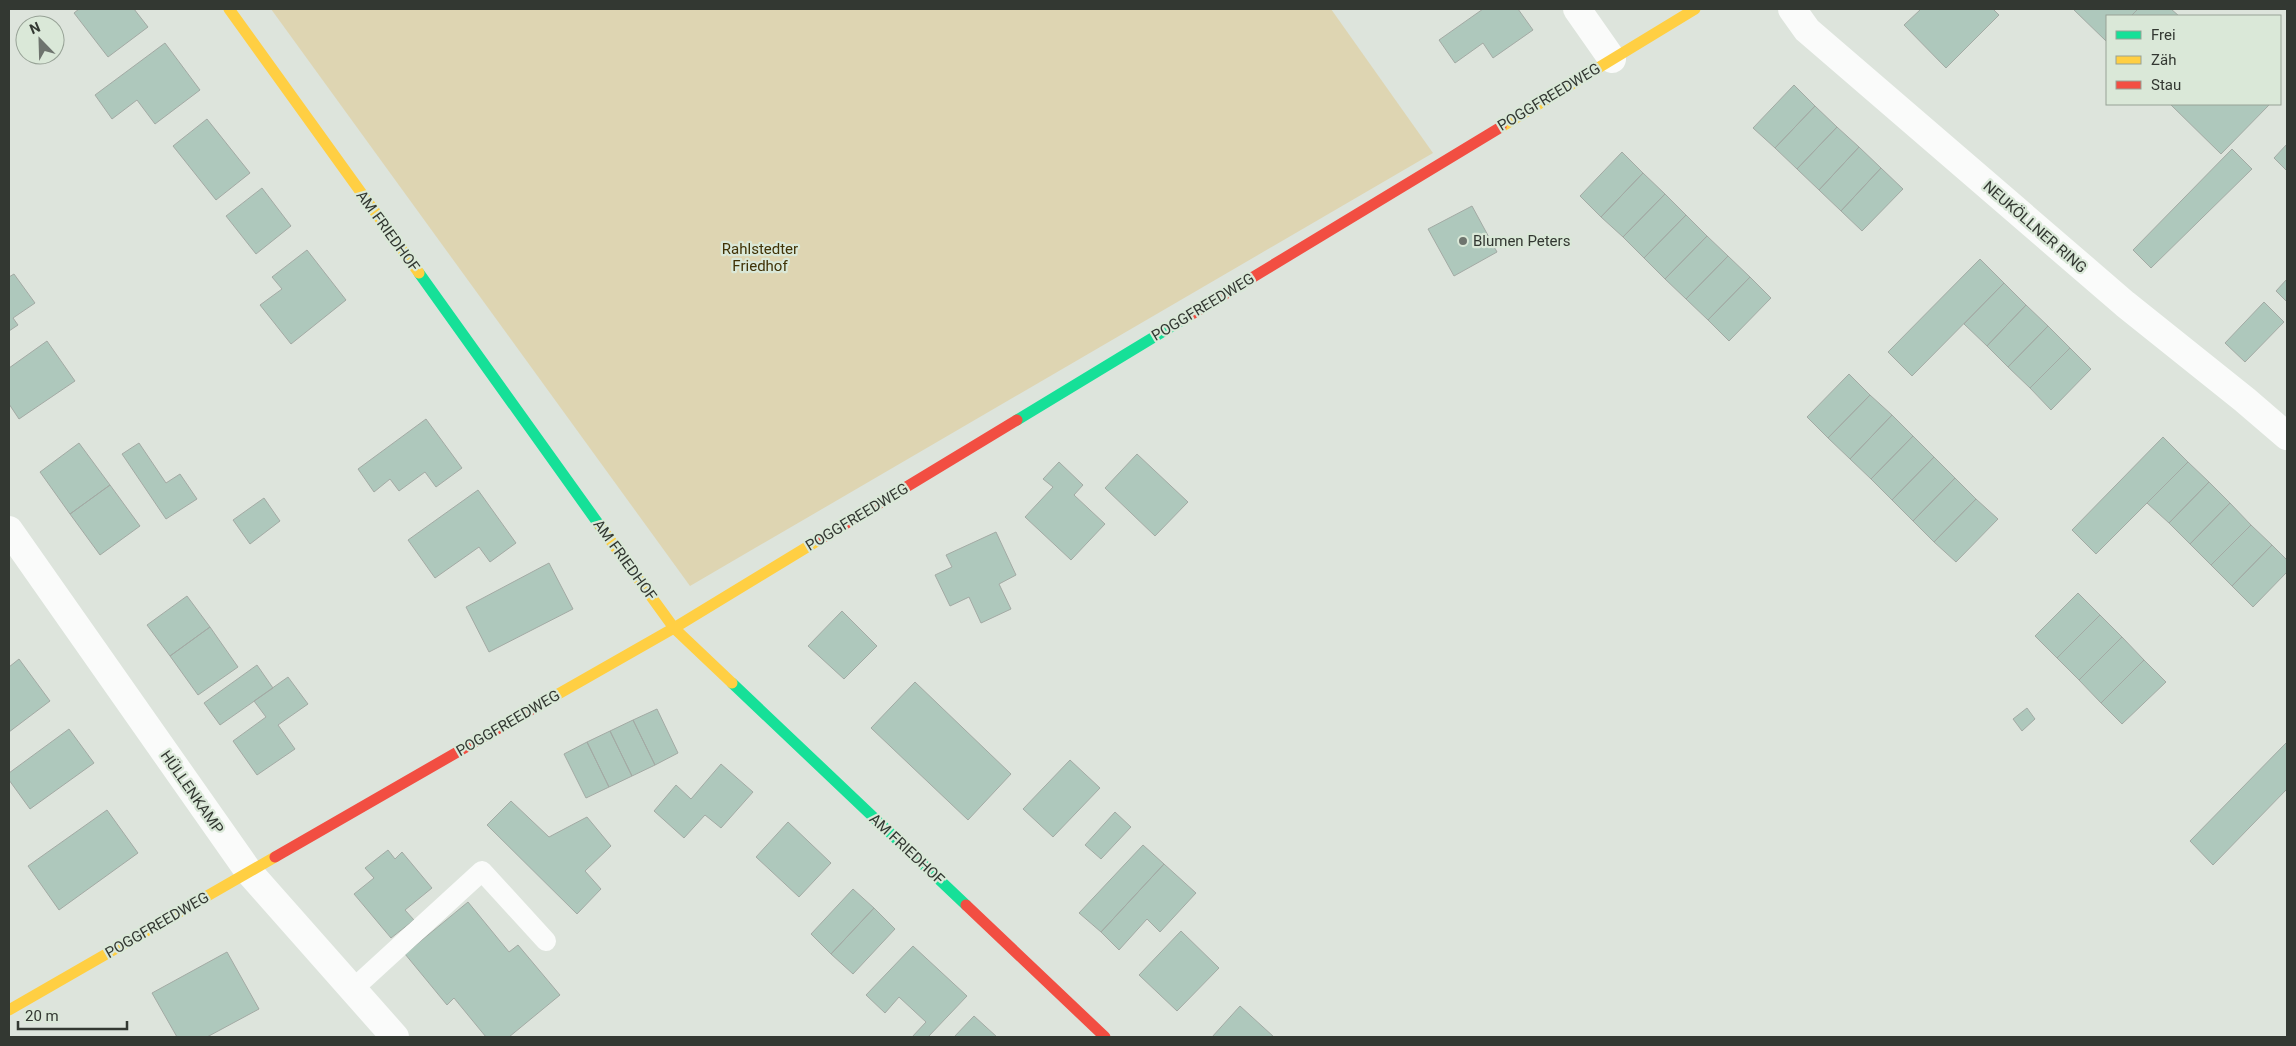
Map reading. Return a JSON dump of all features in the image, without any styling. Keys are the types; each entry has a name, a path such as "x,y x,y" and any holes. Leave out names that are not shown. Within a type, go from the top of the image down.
{"street":[{"name":"AM FRIEDHOF","path":"229,9 674,628 1105,1037"},
{"path":"1577,9 1612,59"},
{"name":"POGGFREEDWEG","path":"9,1010 674,628 1695,9"},
{"name":"NEUKÖLLNER RING","path":"1792,9 1807,30 2103,286 2287,436"},
{"name":"HÜLLENKAMP","path":"9,530 249,872 395,1037"}],"lane":[{"path":"353,989 482,871 546,941"}],"green space":[{"name":"Rahlstedter Friedhof","path":"271,9 1331,9 1433,153 690,586"}],"building":[{"path":"79,9 134,9 148,27 108,57 74,13"},
{"path":"1483,9 1518,9 1533,30 1493,58 1483,43 1455,63 1439,40"},
{"path":"1921,9 1993,9 1999,15 1946,68 1904,25"},
{"path":"2073,9 2138,9 2132,15 2106,15 2106,41"},
{"path":"2138,9 2171,9 2178,15 2132,15"},
{"path":"165,43 200,90 155,124 137,100 112,119 95,95"},
{"path":"1794,85 1815,106 1775,148 1753,128"},
{"path":"2171,105 2269,105 2221,154"},
{"path":"1815,106 1837,127 1797,169 1775,148"},
{"path":"207,119 250,173 216,200 173,146"},
{"path":"1837,127 1859,147 1819,190 1797,169"},
{"path":"2287,144 2287,171 2274,158"},
{"path":"1859,147 1881,168 1841,211 1819,190"},
{"path":"2232,149 2252,169 2151,268 2133,250"},
{"path":"1622,152 1643,173 1601,217 1580,196"},
{"path":"1881,168 1903,189 1862,231 1841,211"},
{"path":"1643,173 1665,194 1623,237 1601,217"},
{"path":"262,188 291,226 256,254 226,216"},
{"path":"1665,194 1686,215 1644,258 1623,237"},
{"name":"Blumen Peters","path":"1472,206 1497,252 1454,276 1428,229"},
{"path":"1686,215 1707,236 1665,279 1644,258"},
{"path":"1707,236 1728,256 1686,299 1665,279"},
{"path":"307,250 346,300 291,344 260,305 282,289 272,277"},
{"path":"1728,256 1750,277 1708,320 1686,299"},
{"path":"1980,259 2004,283 1912,376 1888,352"},
{"path":"14,274 35,303 13,318 18,325 9,331 9,277"},
{"path":"1750,277 1771,298 1729,341 1708,320"},
{"path":"2287,279 2287,302 2276,291"},
{"path":"2004,283 2026,305 1987,346 1964,324"},
{"path":"2264,302 2284,322 2245,362 2225,343"},
{"path":"2026,305 2048,326 2008,367 1987,346"},
{"path":"2048,326 2070,348 2030,388 2008,367"},
{"path":"47,341 75,381 19,419 9,404 9,368"},
{"path":"2070,348 2091,369 2051,410 2030,388"},
{"path":"1849,374 1870,395 1828,438 1807,417"},
{"path":"1870,395 1892,415 1850,459 1828,438"},
{"path":"1892,415 1913,436 1871,479 1850,459"},
{"path":"426,419 462,468 436,487 425,472 399,491 390,479 374,492 358,469"},
{"path":"1913,436 1934,457 1892,500 1871,479"},
{"path":"2163,437 2188,462 2096,554 2072,530"},
{"path":"79,443 110,485 70,514 40,472"},
{"path":"139,443 166,483 180,474 197,499 166,519 122,454"},
{"path":"1137,454 1188,502 1155,536 1105,488"},
{"path":"1934,457 1955,478 1913,521 1892,500"},
{"path":"1059,462 1083,485 1074,495 1105,524 1071,560 1025,517 1053,487 1043,479"},
{"path":"2188,462 2209,482 2169,523 2147,503"},
{"path":"1955,478 1976,499 1934,542 1913,521"},
{"path":"2209,482 2230,503 2190,544 2169,523"},
{"path":"110,485 140,526 100,555 70,514"},
{"path":"478,490 516,543 490,562 479,547 435,578 408,540"},
{"path":"264,498 280,521 250,544 233,520"},
{"path":"1976,499 1998,519 1956,562 1934,542"},
{"path":"2230,503 2251,525 2211,565 2190,544"},
{"path":"2251,525 2272,545 2232,586 2211,565"},
{"path":"996,532 1016,575 999,584 1011,609 981,623 969,597 950,606 935,575 952,567 946,555"},
{"path":"2272,545 2287,560 2287,572 2253,607 2232,586"},
{"path":"549,563 573,609 489,652 466,607"},
{"path":"2078,593 2100,615 2057,658 2035,636"},
{"path":"187,596 210,627 170,656 147,625"},
{"path":"842,611 877,646 844,679 808,646"},
{"path":"2100,615 2122,637 2079,680 2057,658"},
{"path":"210,627 238,667 198,695 170,656"},
{"path":"2122,637 2144,660 2101,703 2079,680"},
{"path":"19,659 50,701 9,732 9,667"},
{"path":"2144,660 2166,682 2122,724 2101,703"},
{"path":"257,665 273,688 220,725 204,703"},
{"path":"288,677 308,704 278,725 295,749 257,775 233,741 266,717 254,701"},
{"path":"915,682 1011,774 968,820 871,728"},
{"path":"2027,708 2035,719 2022,731 2013,719"},
{"path":"657,709 678,753 655,765 633,720"},
{"path":"633,720 655,765 632,776 610,731"},
{"path":"69,729 94,763 30,809 9,780 9,773"},
{"path":"610,731 632,776 609,787 587,742"},
{"path":"587,742 609,787 586,798 564,754"},
{"path":"2287,742 2287,789 2213,865 2190,841"},
{"path":"1070,760 1100,788 1053,837 1023,809"},
{"path":"721,764 753,792 721,828 705,815 684,838 654,811 676,785 691,799"},
{"path":"511,801 549,837 587,817 611,846 585,871 601,889 577,914 487,825"},
{"path":"107,810 138,853 59,910 28,866"},
{"path":"1115,812 1131,827 1101,859 1085,845"},
{"path":"788,822 831,863 799,897 756,857"},
{"path":"1143,845 1164,864 1101,932 1079,913"},
{"path":"388,850 395,859 402,852 432,888 405,910 414,920 391,938 354,894 374,878 365,868"},
{"path":"1164,864 1196,893 1160,932 1147,919 1119,950 1101,932"},
{"path":"853,889 874,908 831,954 811,934"},
{"path":"468,902 509,952 518,945 560,995 509,1037 486,1037 454,998 447,1005 405,954"},
{"path":"874,908 895,929 853,974 831,954"},
{"path":"1181,931 1219,968 1177,1011 1139,975"},
{"path":"913,946 967,996 928,1037 912,1037 926,1022 899,997 885,1013 866,995"},
{"path":"227,952 259,1009 207,1037 177,1037 152,993"},
{"path":"1240,1006 1274,1037 1212,1037"},
{"path":"974,1016 997,1037 954,1037"}],"traffic: fast":[{"path":"419,273 600,526"},
{"path":"1017,420 1187,317"},
{"path":"732,683 966,905"}],"traffic: slow":[{"path":"229,9 419,273"},
{"path":"1501,127 1695,9"},
{"path":"600,526 674,628 732,683"},
{"path":"553,697 674,628 822,538"},
{"path":"9,1010 275,857"}],"traffic: jam":[{"path":"1187,317 1501,127"},
{"path":"822,538 1017,420"},
{"path":"275,857 553,697"},
{"path":"966,905 1105,1037"}],"place":[{"name":"Blumen Peters","path":"1463,241"}]}
